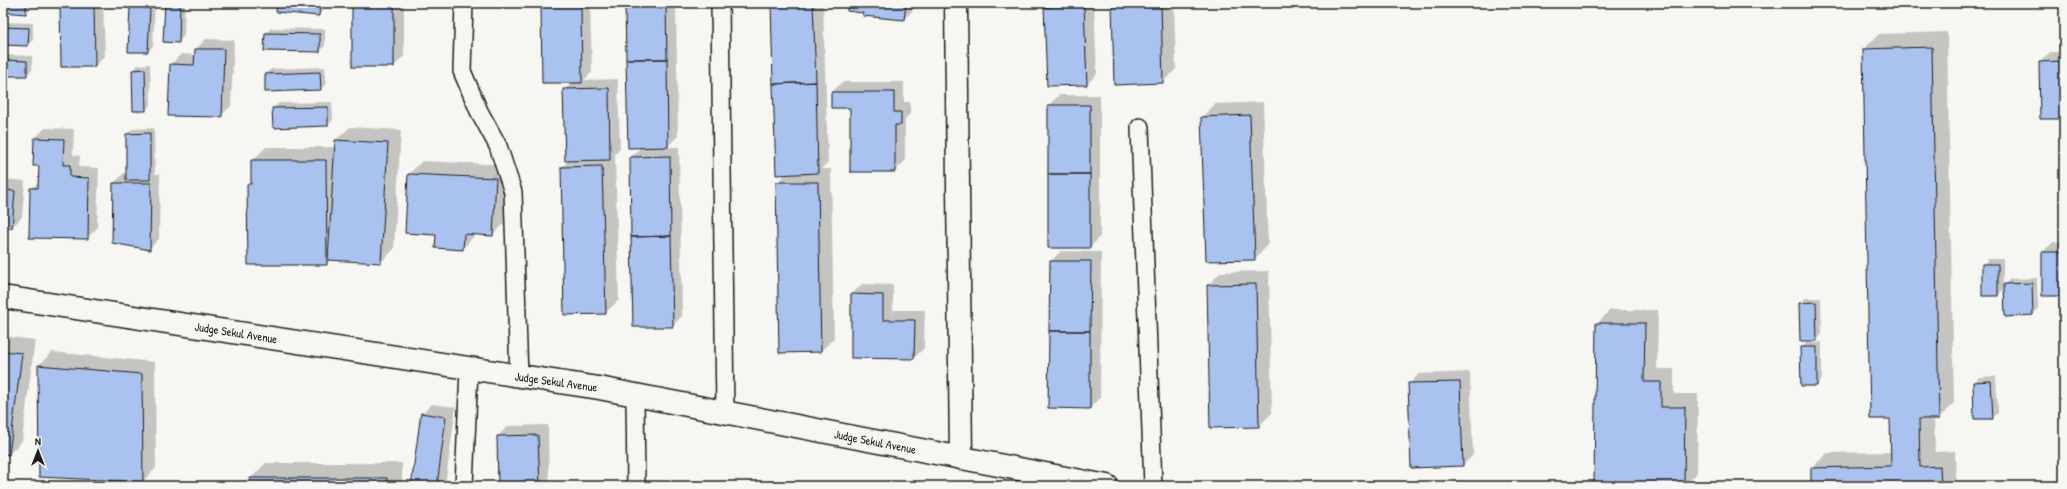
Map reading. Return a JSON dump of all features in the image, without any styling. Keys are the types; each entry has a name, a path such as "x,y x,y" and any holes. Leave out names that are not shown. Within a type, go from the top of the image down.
{"street":[{"path":"956,3 961,458"},
{"name":"Judge Sekul Avenue","path":"3,297 519,377 599,388 961,458 1043,480 1107,486"}],"lane":[{"path":"464,3 462,71 479,111 498,146 513,192 519,377"},
{"path":"720,3 725,413"},
{"path":"1140,127 1153,486"},
{"path":"464,486 469,369"},
{"path":"635,395 636,486"}],"building":[{"path":"3,3 26,3 26,14 3,12"},
{"path":"60,3 94,3 95,67 61,67"},
{"path":"165,3 180,3 179,43 163,42"},
{"path":"277,3 320,3 319,16 276,12"},
{"path":"352,3 394,3 394,67 352,67"},
{"path":"581,3 581,4 541,4"},
{"path":"625,3 666,3 667,59 626,59"},
{"path":"771,3 813,3 816,82 773,84"},
{"path":"847,3 906,3 904,20 863,16 863,13 847,11"},
{"path":"1044,3 1084,3 1084,5 1044,7"},
{"path":"1112,3 1161,3 1163,83 1114,85"},
{"path":"541,4 581,4 582,83 542,83"},
{"path":"1084,5 1087,85 1047,86 1044,7"},
{"path":"130,7 150,8 148,52 128,52"},
{"path":"3,27 29,28 28,46 3,45"},
{"path":"265,33 320,34 320,52 264,51"},
{"path":"1932,47 1939,419 1919,419 1920,467 1940,466 1941,486 1811,486 1811,468 1891,466 1890,419 1870,419 1863,49"},
{"path":"195,49 224,49 222,117 168,116 170,64 194,65"},
{"path":"626,59 667,59 668,147 628,148"},
{"path":"3,60 27,61 27,76 3,76"},
{"path":"2064,61 2064,119 2040,119 2039,62"},
{"path":"145,69 146,111 133,111 132,70"},
{"path":"320,72 321,90 265,92 265,74"},
{"path":"816,82 818,173 776,175 773,84"},
{"path":"609,88 610,160 565,161 563,89"},
{"path":"831,92 894,92 894,112 901,112 901,125 895,125 895,172 850,172 850,108 831,108"},
{"path":"1048,105 1090,105 1090,174 1048,174"},
{"path":"328,107 328,126 273,128 272,108"},
{"path":"1250,115 1255,260 1206,261 1201,117"},
{"path":"150,133 150,180 126,180 126,134"},
{"path":"34,138 64,139 63,165 70,165 70,177 89,178 88,239 29,238 30,188 38,188 39,166 33,166"},
{"path":"335,140 388,143 381,263 328,260"},
{"path":"670,156 671,236 631,237 630,157"},
{"path":"251,160 326,160 327,265 248,265 247,184 251,184"},
{"path":"602,166 606,314 564,315 561,167"},
{"path":"408,174 496,178 493,236 464,234 463,250 435,248 436,235 405,233"},
{"path":"1048,174 1090,174 1090,248 1048,248"},
{"path":"776,182 818,182 821,352 779,353"},
{"path":"113,183 151,183 150,250 112,243"},
{"path":"3,190 15,191 12,228 3,227"},
{"path":"671,236 673,327 633,327 631,237"},
{"path":"2042,252 2064,252 2064,296 2042,296"},
{"path":"1050,261 1091,261 1090,331 1049,331"},
{"path":"1982,264 1998,264 1998,296 1982,296"},
{"path":"2032,283 2033,315 2005,317 2004,284"},
{"path":"1256,284 1259,427 1210,428 1207,285"},
{"path":"851,294 883,295 883,320 915,320 914,359 851,358"},
{"path":"1816,302 1817,341 1800,341 1799,303"},
{"path":"1596,323 1645,323 1644,382 1661,382 1661,407 1685,407 1684,486 1594,486"},
{"path":"1049,331 1090,331 1090,409 1048,408"},
{"path":"1800,347 1817,347 1817,386 1801,386"},
{"path":"3,351 22,353 9,455 3,454"},
{"path":"38,365 142,374 143,482 39,477"},
{"path":"1991,381 1993,419 1974,419 1973,382"},
{"path":"1460,382 1463,466 1411,468 1408,383"},
{"path":"421,413 446,417 437,486 411,486"},
{"path":"538,435 540,486 498,486 497,436"},
{"path":"250,478 387,478 387,486 249,486"}]}
